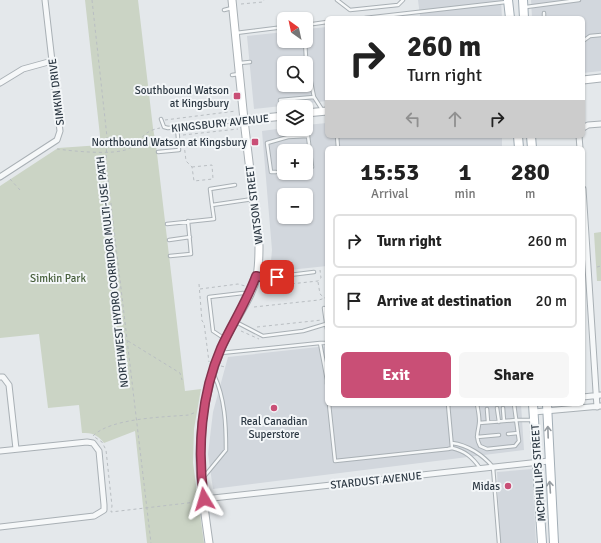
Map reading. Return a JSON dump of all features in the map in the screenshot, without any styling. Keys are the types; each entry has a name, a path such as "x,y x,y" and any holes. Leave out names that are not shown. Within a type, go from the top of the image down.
{"main road":[{"path":"508,1 510,16"},
{"path":"523,3 524,16"},
{"name":"MCPHILLIPS STREET","path":"547,407 554,543"},
{"name":"MCPHILLIPS STREET","path":"534,412 542,543"}],"street":[{"name":"SIMKIN DRIVE","path":"0,177 57,140 59,136 60,131 45,0"},
{"name":"WATSON STREET","path":"209,543 201,479 201,432 205,406 213,372 220,353 249,296 256,276 259,246 232,0"},
{"path":"0,83 23,69 52,61"},
{"path":"585,80 601,78"},
{"path":"313,112 325,111"},
{"name":"KINGSBURY AVENUE","path":"244,120 277,117"},
{"path":"585,127 588,125 601,124"},
{"path":"534,412 547,407 599,406 585,216"},
{"path":"0,377 3,377 9,386 16,449"},
{"path":"585,397 598,395"},
{"path":"0,451 87,442 93,443 99,451 104,505 104,510 94,516 0,527"},
{"name":"STARDUST AVENUE","path":"204,500 537,461 549,461"}],"lane":[{"path":"337,0 350,10 398,5 403,0"},
{"path":"523,3 544,5 579,0"},
{"path":"382,16 508,1"},
{"path":"544,5 544,16"},
{"path":"224,10 233,8"},
{"path":"313,24 325,22"},
{"path":"236,33 277,28"},
{"path":"585,40 590,36 601,35"},
{"path":"305,48 314,97 325,111"},
{"path":"238,63 250,62"},
{"path":"232,75 240,74"},
{"path":"280,100 314,97"},
{"name":"KINGSBURY AVENUE","path":"161,120 164,127 168,128 244,120"},
{"path":"158,152 179,150 177,127"},
{"path":"276,172 271,172 267,143 288,137 308,136 309,144"},
{"path":"167,224 214,219 210,189 235,185"},
{"path":"212,205 254,199"},
{"path":"170,256 191,254 188,222"},
{"path":"169,240 190,237"},
{"path":"256,276 265,278 314,272"},
{"path":"226,339 213,331 209,297 243,293 249,296"},
{"path":"324,308 325,314"},
{"path":"235,321 263,336 302,331 325,324"},
{"path":"320,343 325,369"},
{"path":"220,353 325,343"},
{"path":"201,479 226,450 226,430 222,401 219,386 213,372"},
{"path":"329,406 335,461 452,448 464,452 470,456 480,468"},
{"path":"448,406 452,448"},
{"path":"477,406 479,423 477,437 480,446 487,449 515,446 518,441 518,433 514,406"},
{"path":"497,408 499,422"},
{"path":"503,408 504,421"},
{"path":"487,409 488,423"},
{"path":"479,423 516,420 534,412"},
{"path":"508,434 518,433"},
{"path":"477,437 499,435"},
{"path":"452,443 465,446 487,460 493,467 499,543"}],"path":[{"name":"NORTHWEST HYDRO CORRIDOR MULTI-USE PATH","path":"92,0 108,137 106,162 151,543"},
{"path":"241,4 263,2 264,0"},
{"path":"161,120 236,111"},
{"path":"57,149 84,152 107,152 129,149 150,130 164,127"},
{"path":"192,167 212,165 213,179 194,181 192,167 186,161 183,135 238,129"},
{"path":"10,179 20,190"},
{"path":"597,267 601,266"},
{"path":"320,270 321,278 318,281 320,294 325,298"},
{"path":"262,287 318,281"},
{"path":"199,284 208,361 210,363"},
{"path":"200,289 238,284 245,286"},
{"path":"254,307 319,300 325,298"},
{"path":"257,328 325,320"},
{"path":"241,331 257,339 264,338"},
{"path":"127,340 180,373 182,380"},
{"path":"204,500 111,512 112,506 106,450 102,442 93,436 98,430 116,424 137,420 189,415 205,406"}],"shaded area":[{"path":"418,0 501,0 502,16 420,16"},
{"path":"531,0 601,0 601,71 585,73 585,16 532,16"},
{"path":"325,27 325,101 313,103 313,100 277,100 277,106 254,109 247,36 277,33 277,48 313,48 313,28"},
{"path":"325,123 325,138 502,138 502,146 325,146 325,266 270,272 272,250 262,131 277,129 277,136 313,136 313,124"},
{"path":"325,346 325,406 521,406 524,450 213,489 208,454 213,412 228,357"},
{"path":"532,469 536,543 500,543 497,472"}],"green space":[{"name":"Simkin Park","path":"85,0 138,0 185,391 201,389 194,429 193,463 204,543 147,543 135,431 104,443 94,435 82,433 79,405 48,408 39,334 0,338 0,186 58,148 101,145"},
{"path":"601,232 601,281 597,281 594,233"}],"place":[{"name":"Southbound Watson at Kingsbury","path":"237,96"},
{"name":"Northbound Watson at Kingsbury","path":"255,142"},
{"name":"Real Canadian Superstore","path":"274,408"},
{"name":"Midas","path":"508,486"}],"route":[{"path":"204,499 201,479 201,432 213,372 221,349 249,296 256,276 265,278 277,277"}]}
